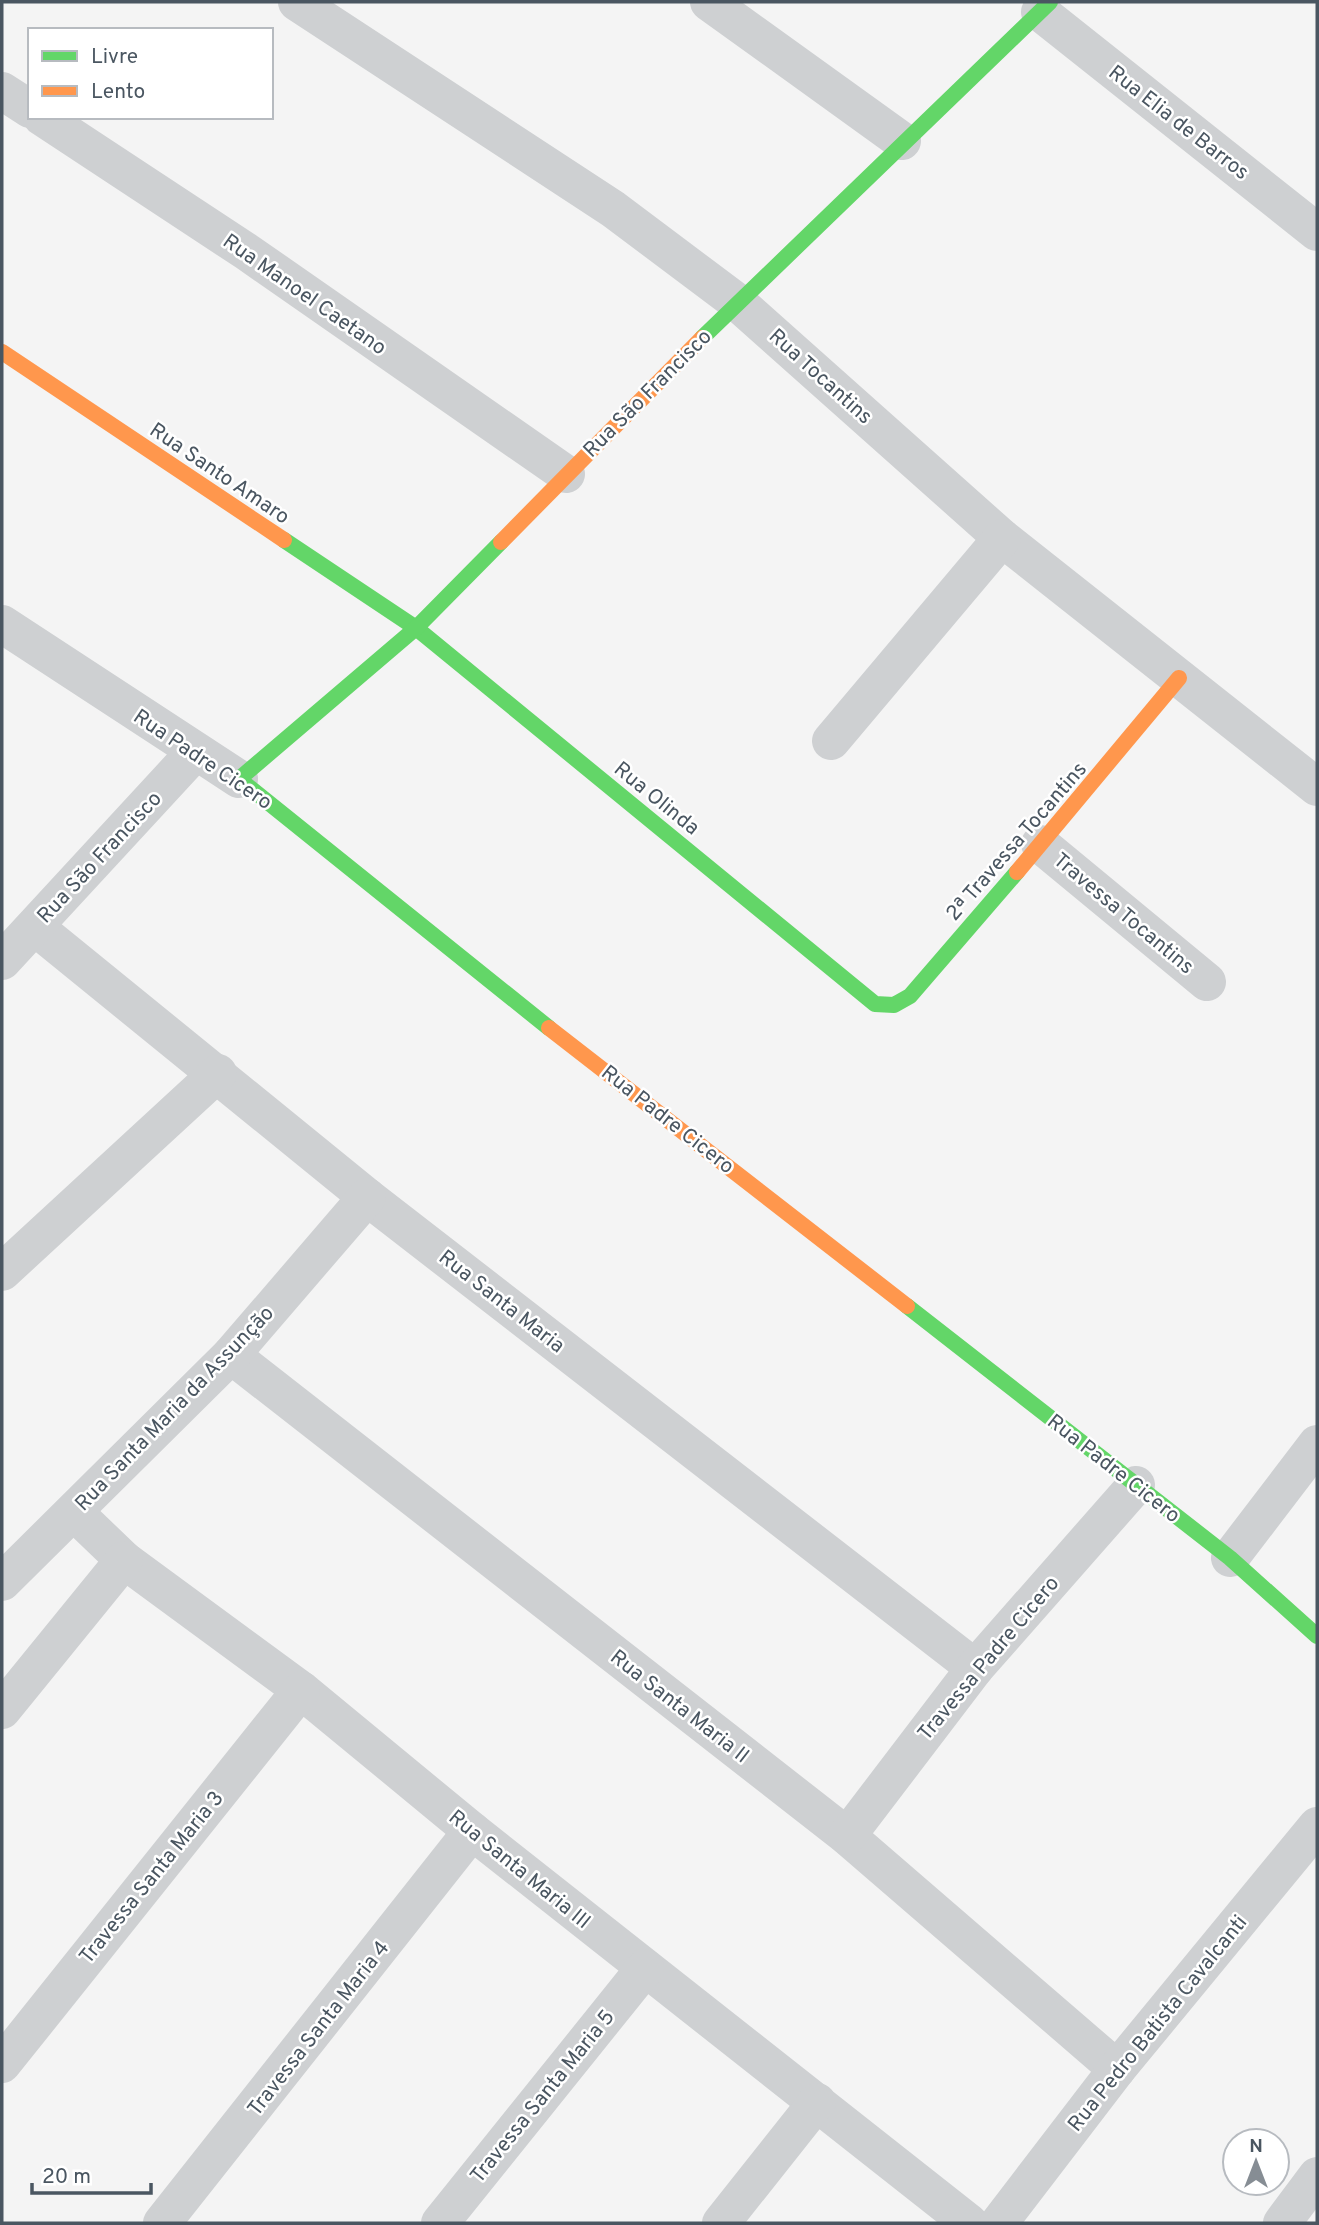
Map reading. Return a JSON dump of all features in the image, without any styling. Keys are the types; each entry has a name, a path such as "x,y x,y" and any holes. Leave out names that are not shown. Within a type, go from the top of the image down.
{"street":[{"name":"Rua Tocantins","path":"297,2 613,209 737,302 1002,538 1317,787"},
{"path":"709,2 902,141"},
{"name":"Rua São Francisco","path":"239,779 416,628 737,302 902,141 1045,7"},
{"name":"Rua Elia de Barros","path":"1045,7 1317,232"},
{"path":"2,91 28,108"},
{"name":"Rua Manoel Caetano","path":"45,119 247,252 566,474"},
{"name":"Rua Santo Amaro","path":"2,352 416,628"},
{"path":"831,741 1002,538"},
{"name":"Rua Padre Cicero","path":"2,624 239,779 545,1025 1230,1558 1317,1636"},
{"name":"Rua Olinda","path":"416,628 871,1001"},
{"name":"2ª Travessa Tocantins","path":"871,1001 889,1007 910,996 1179,678"},
{"name":"Rua São Francisco","path":"15,938 195,752"},
{"name":"Travessa Tocantins","path":"1040,845 1207,982"},
{"name":"Rua Santa Maria","path":"15,938 218,1073 367,1197 975,1668"},
{"path":"2,1272 218,1073"},
{"name":"Rua Santa Maria da Assunção","path":"2,1582 232,1355 367,1197"},
{"name":"Rua Santa Maria II","path":"232,1355 847,1836 1117,2070"},
{"path":"1230,1558 1317,1444"},
{"name":"Travessa Padre Cicero","path":"847,1836 975,1668 1136,1485"},
{"name":"Rua Santa Maria III","path":"74,1511 124,1560 301,1690 472,1831 970,2223"},
{"path":"2,1710 124,1560"},
{"name":"Travessa Santa Maria 3","path":"2,2064 301,1690"},
{"name":"Rua Pedro Batista Cavalcanti","path":"999,2223 1117,2070 1317,1826"},
{"name":"Travessa Santa Maria 4","path":"162,2223 472,1831"},
{"name":"Travessa Santa Maria 5","path":"440,2223 645,1968"},
{"path":"721,2223 817,2102"},
{"path":"1282,2223 1317,2176"}],"traffic: fast":[{"path":"702,338 1050,2"},
{"path":"284,540 416,628 875,1004 894,1005 910,996 1017,872"},
{"path":"501,542 416,628 239,779 549,1028"},
{"path":"907,1306 1230,1558 1317,1636"}],"traffic: slow":[{"path":"501,542 702,338"},
{"path":"2,352 284,540"},
{"path":"1017,872 1179,678"},
{"path":"549,1028 907,1306"}]}
